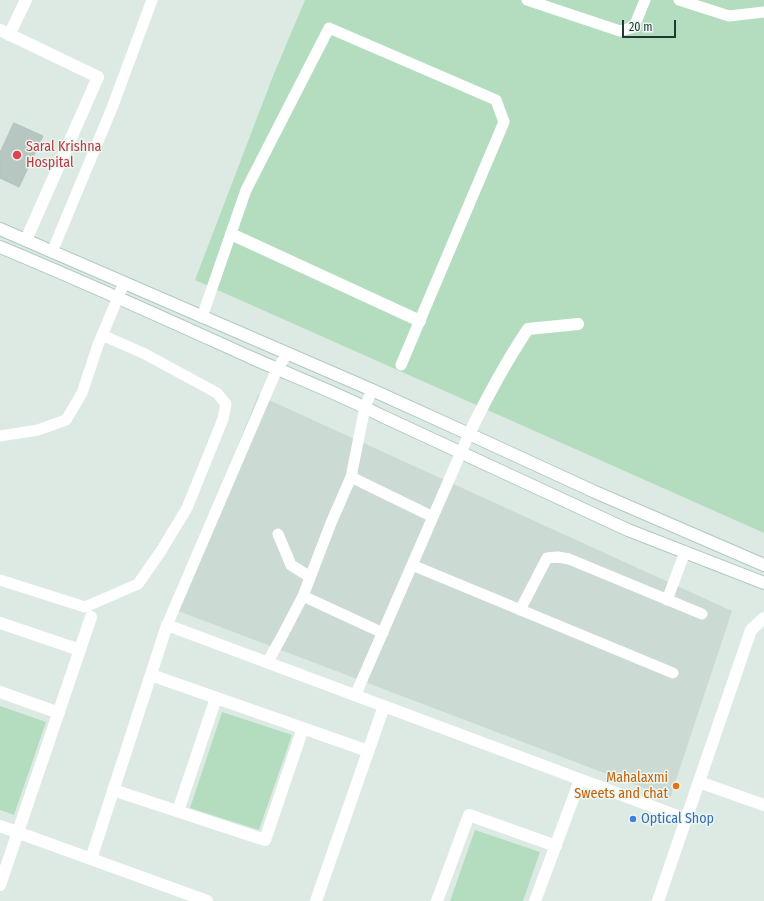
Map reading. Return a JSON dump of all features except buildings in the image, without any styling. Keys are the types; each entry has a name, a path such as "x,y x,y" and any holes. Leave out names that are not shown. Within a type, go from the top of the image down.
{"street":[{"path":"26,0 5,33 98,77 26,240"},
{"path":"0,229 372,390 595,492 764,565"},
{"path":"231,234 420,321"},
{"path":"0,247 364,407 628,530 764,583"},
{"path":"469,434 487,395 528,328 578,324"},
{"path":"586,510 595,492"},
{"path":"0,885 92,617"},
{"path":"658,901 751,630 764,618"},
{"path":"0,623 80,650"},
{"path":"91,859 167,625 686,819"},
{"path":"151,675 368,751"},
{"path":"0,692 59,713"},
{"path":"178,811 216,698"},
{"path":"316,901 384,706"},
{"path":"113,790 265,840 303,728"},
{"path":"535,901 580,780"},
{"path":"699,782 764,805"},
{"path":"437,901 469,815 556,846"},
{"path":"0,826 207,901"}],"lane":[{"path":"52,252 112,108 152,0"},
{"path":"527,0 620,31 634,27 645,0"},
{"path":"679,0 729,16 764,12"},
{"path":"202,316 246,190 329,28 496,100 504,122 401,366"},
{"path":"0,436 38,430 66,420 82,393 98,345 124,282"},
{"path":"0,580 85,607 138,584 161,551 187,508 223,420 226,404 216,393 145,354 102,335"},
{"path":"167,625 277,369 287,354"},
{"path":"267,663 303,596 351,477 364,407 372,390"},
{"path":"355,696 469,434"},
{"path":"351,477 433,517"},
{"path":"278,534 291,565 310,577"},
{"path":"667,600 684,552"},
{"path":"520,610 547,558 558,557 569,559 702,614"},
{"path":"412,565 673,673"},
{"path":"303,596 383,632"}],"shaded area":[{"path":"258,395 732,611 670,798 173,609"}],"green space":[{"path":"305,0 764,0 764,533 195,280 273,76"},
{"path":"0,706 46,722 14,815 0,810"},
{"path":"222,712 292,735 259,830 190,808"},
{"path":"475,830 540,852 523,901 450,901"}],"place":[{"name":"Saral Krishna Hospital","path":"17,155"},
{"name":"Mahalaxmi Sweets and chat","path":"676,786"},
{"name":"Optical Shop","path":"633,819"}]}
